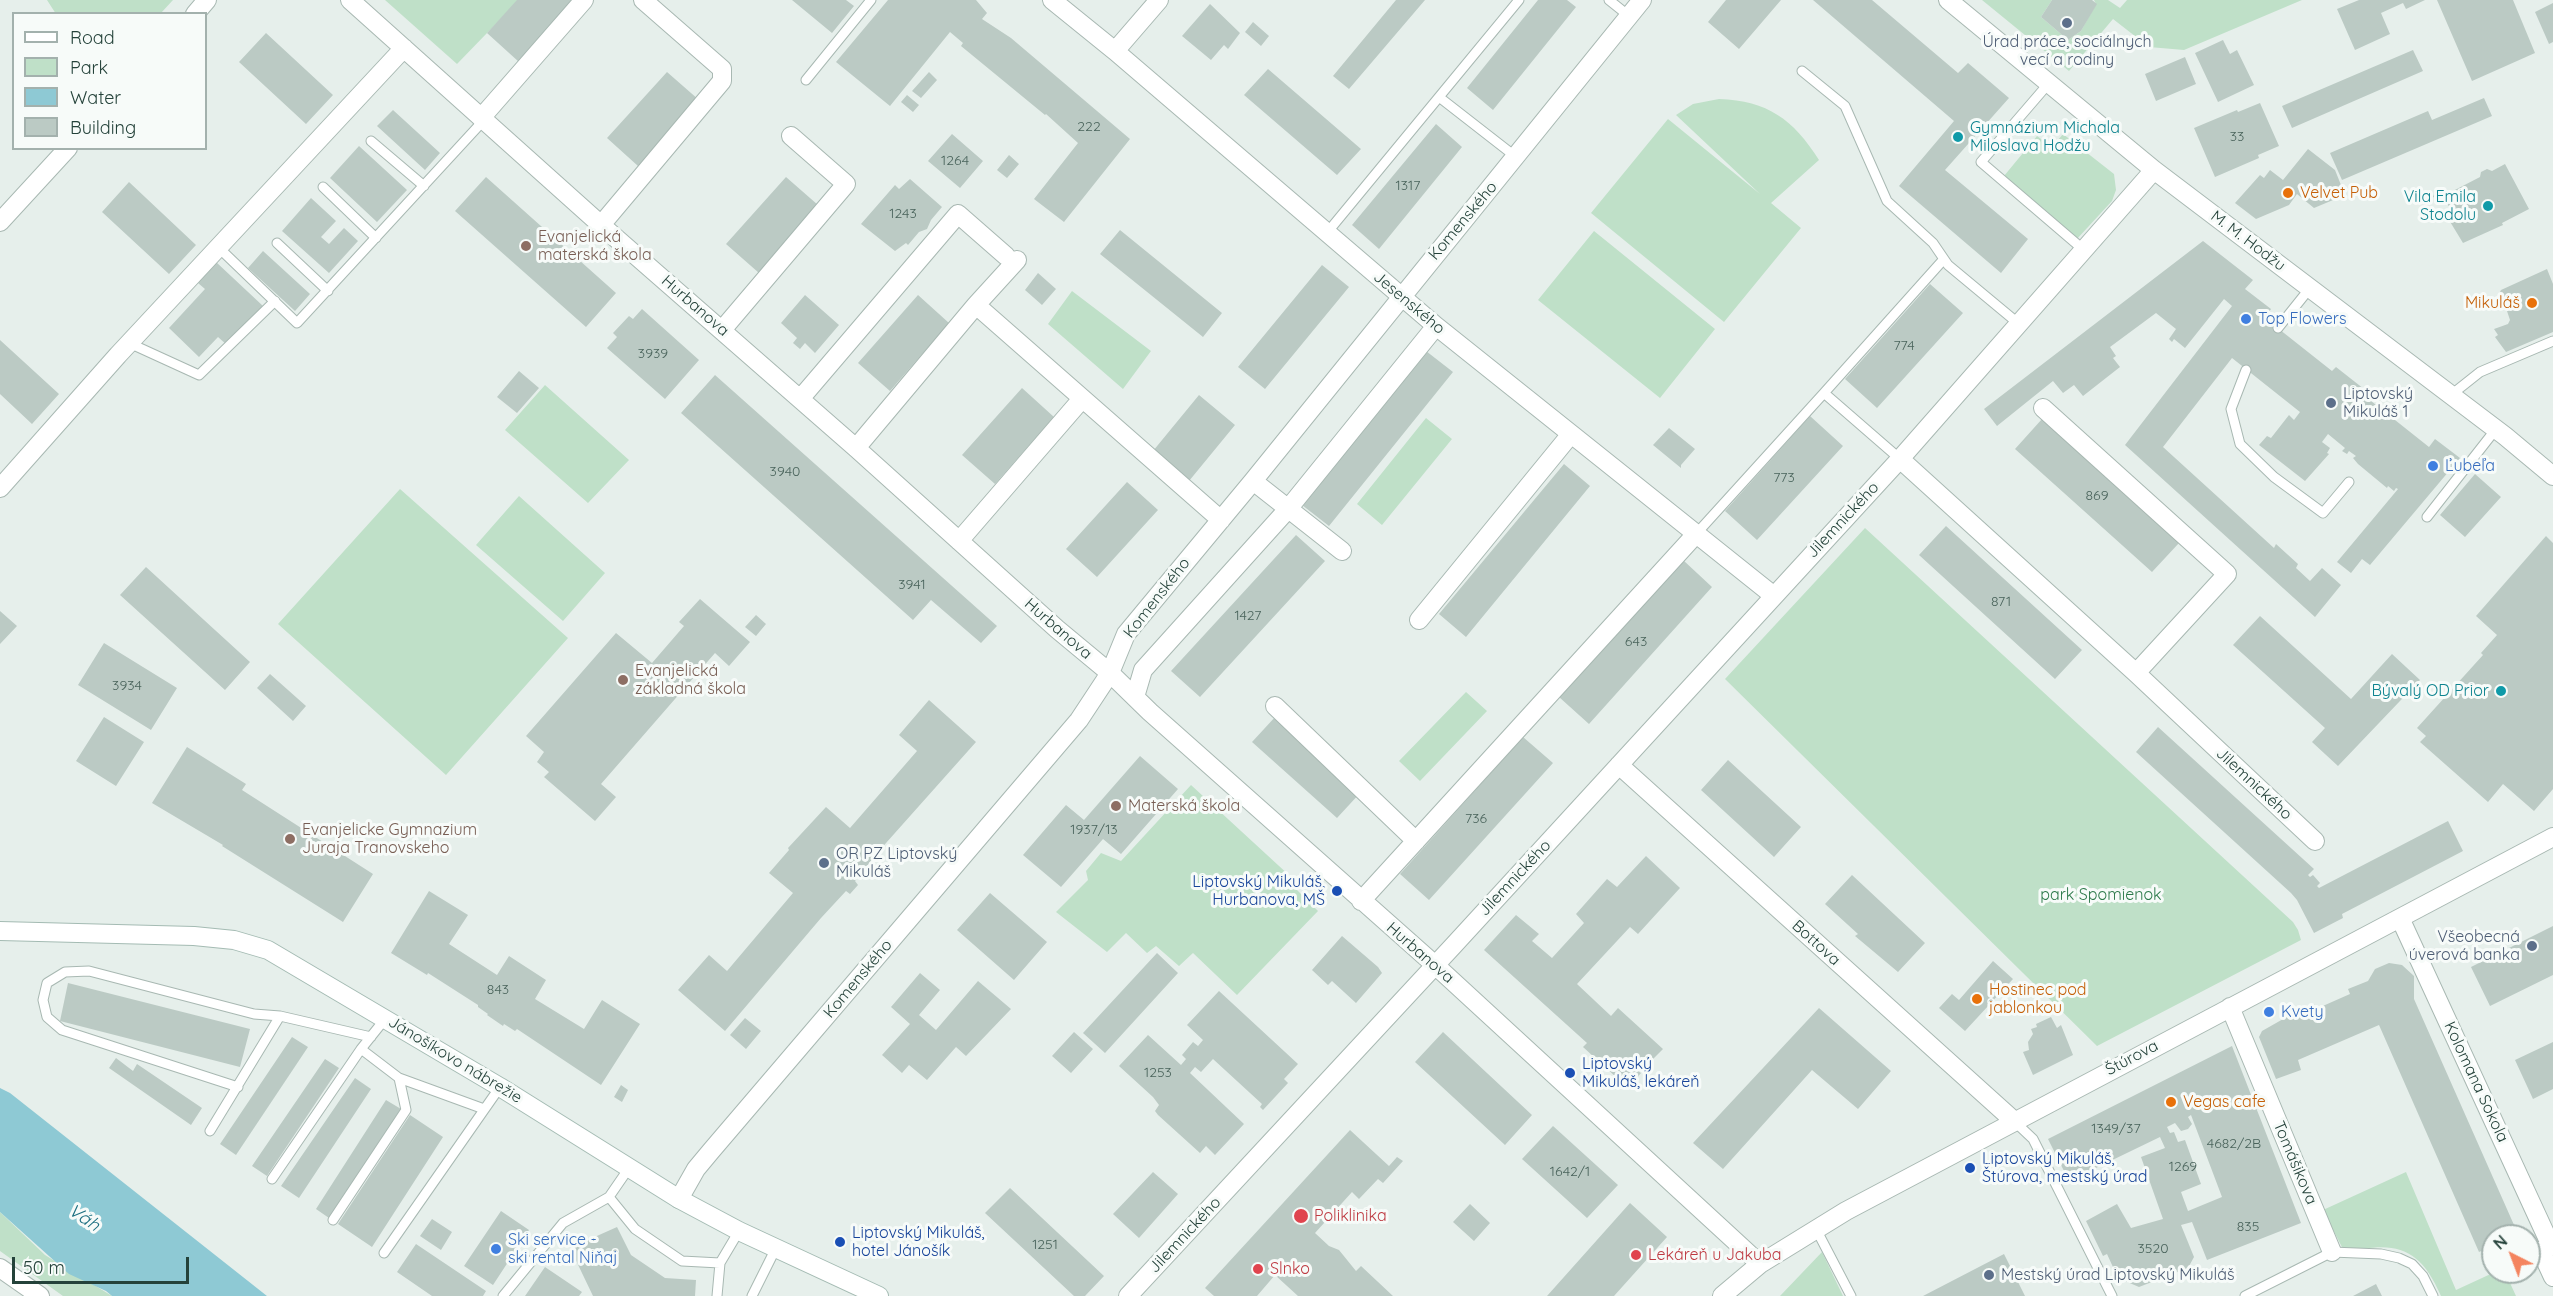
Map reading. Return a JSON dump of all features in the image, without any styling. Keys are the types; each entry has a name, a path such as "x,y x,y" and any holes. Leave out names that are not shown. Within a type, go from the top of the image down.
{"street":[{"path":"197,12 207,0"},
{"name":"Hurbanova","path":"350,0 1435,965 1760,1264"},
{"path":"483,119 584,0"},
{"path":"601,225 722,81 722,69 643,0"},
{"name":"Jesenského","path":"1052,0 1437,326 1774,596"},
{"path":"1115,51 1159,0"},
{"name":"Komenského","path":"679,1199 696,1169 1078,720 1110,674 1126,634 1253,481 1642,0"},
{"name":"M. M. Hodžu","path":"1948,0 2154,170 2496,429 2553,476"},
{"path":"0,488 129,343 404,48"},
{"path":"722,330 846,184 791,136"},
{"path":"0,222 66,150"},
{"name":"Jilemnického","path":"1128,1296 1900,459 2154,170"},
{"path":"800,399 958,214 1011,258 976,305 856,448"},
{"path":"976,305 1081,400 1221,520"},
{"path":"1136,697 1143,670 1288,509 1437,326"},
{"path":"959,541 1081,400"},
{"path":"2043,408 2228,574 2136,673"},
{"path":"1419,620 1571,434"},
{"name":"Jilemnického","path":"1900,459 2136,673 2315,841"},
{"path":"1253,481 1342,551"},
{"path":"1361,901 1696,534"},
{"path":"1275,706 1416,841"},
{"name":"Bottova","path":"1619,765 2013,1120"},
{"name":"Štúrova","path":"1722,1296 1760,1264 1816,1229 2013,1120 2553,837"},
{"name":"Kolomana Sokola","path":"2400,918 2548,1247 2553,1277"},
{"name":"Jánošíkovo nábrežie","path":"0,931 194,936 234,940 268,950 500,1087 679,1199 739,1231 879,1296"},
{"name":"Tomášikova","path":"2230,1007 2332,1252"},
{"path":"0,1268 40,1296"}],"lane":[{"path":"806,80 872,0"},
{"path":"1326,234 1519,0"},
{"path":"1610,0 1629,16"},
{"path":"1803,71 1845,106 1887,201 1933,243 1944,259 2019,324"},
{"path":"2049,83 1981,162 2085,251"},
{"path":"1439,97 1516,157"},
{"path":"218,247 297,323 483,119"},
{"path":"371,141 424,186"},
{"path":"323,187 376,238"},
{"path":"277,243 328,291"},
{"path":"1696,534 1944,259"},
{"path":"2278,328 2310,288"},
{"path":"129,343 199,375 275,301"},
{"path":"2451,395 2480,372 2553,341"},
{"path":"2246,369 2231,409 2240,444 2274,477 2323,513 2349,482"},
{"path":"1824,393 1900,459"},
{"path":"2427,517 2496,429"},
{"path":"238,1087 62,1030 46,1017 43,1000 47,983 65,972 88,971 254,1014 280,1016 371,1037"},
{"path":"210,1131 280,1016"},
{"path":"272,1179 361,1048 385,1018"},
{"path":"361,1048 399,1078 484,1109"},
{"path":"333,1220 406,1110 399,1078"},
{"path":"384,1253 500,1087"},
{"path":"2013,1120 2033,1139 2112,1296"},
{"path":"503,1296 563,1223 609,1197 629,1168"},
{"path":"609,1197 634,1229 682,1261 720,1263"},
{"path":"1816,1229 1851,1296"},
{"path":"717,1296 720,1263 739,1231"},
{"path":"753,1296 776,1248"},
{"path":"2245,1296 2332,1252 2381,1254 2399,1258 2412,1264 2423,1276 2433,1296"}],"green space":[{"path":"47,0 173,0 162,12 55,12"},
{"path":"385,0 519,0 457,64"},
{"path":"1982,0 2052,0 2041,17 2068,40 2081,31 2096,4 2094,0 2108,0 2120,8 2127,0 2302,0 2184,50 2149,47 2113,19 2069,71"},
{"path":"1719,99 1752,104 1778,115 1799,133 1819,160 1771,203 1801,228 1724,322 1591,213 1668,119 1760,194 1676,115 1693,104"},
{"path":"2063,134 2114,174 2116,190 2112,201 2076,240 2004,176 2037,136 2052,147"},
{"path":"1594,231 1715,329 1660,398 1538,300"},
{"path":"1072,291 1151,351 1123,389 1048,324"},
{"path":"545,385 629,460 588,503 505,430"},
{"path":"1426,418 1452,439 1382,525 1357,504"},
{"path":"400,489 568,638 446,775 278,624"},
{"path":"519,496 605,573 563,621 476,545"},
{"name":"park Spomienok","path":"1865,528 2293,922 2301,940 2097,1046 1725,679"},
{"path":"1466,692 1487,711 1420,781 1399,761"},
{"path":"1191,785 1291,877 1288,881 1318,911 1237,995 1193,953 1179,966 1156,946 1147,953 1126,933 1107,952 1056,912 1088,880 1086,871 1101,853 1121,861"},
{"path":"2406,1172 2456,1290 2481,1278 2481,1284 2510,1284 2516,1296 2441,1296 2424,1267 2415,1257 2404,1251 2378,1247 2345,1253 2323,1210"},
{"path":"0,1212 45,1255 112,1296 63,1296 0,1251"},
{"path":"1822,1252 1843,1296 1780,1296"}],"water":[{"name":"Váh","path":"0,1088 10,1093 267,1296 112,1296 69,1274 0,1212"}],"building":[{"path":"517,0 575,0 519,62 487,33"},
{"path":"792,0 846,0 854,6 832,33"},
{"path":"888,0 976,0 987,13 982,19 1011,38 1130,139 1064,222 1034,199 1078,143 1046,114 961,46 963,43 950,32 890,106 836,62"},
{"path":"1396,0 1425,0 1349,89 1333,76"},
{"path":"1538,0 1567,0 1576,7 1493,110 1467,88"},
{"path":"1726,0 1781,0 1739,49 1708,22"},
{"name":"Gymnázium Michala Miloslava Hodžu","path":"1813,0 1872,0 1958,73 1968,63 2009,98 1945,170 2028,239 2001,273 1899,186 1954,121"},
{"name":"Úrad práce, sociálnych vecí a rodiny","path":"2052,0 2092,0 2097,4 2081,31 2068,40 2041,17"},
{"path":"2359,0 2425,0 2406,9 2403,3 2381,13 2390,34 2355,50 2337,9"},
{"path":"2437,0 2513,0 2535,53 2472,81"},
{"path":"2553,3 2553,42 2549,44 2535,12"},
{"path":"1210,4 1240,33 1228,49 1224,45 1211,60 1182,36"},
{"path":"1253,22 1269,36 1261,46 1245,32"},
{"path":"266,33 333,95 306,124 239,62"},
{"path":"2223,40 2230,54 2237,50 2254,85 2218,102 2195,53"},
{"path":"2413,50 2423,71 2292,128 2282,106"},
{"path":"2185,57 2196,84 2156,101 2145,74"},
{"path":"1268,69 1361,149 1337,175 1244,95"},
{"path":"667,72 699,100 638,166 607,138"},
{"path":"929,72 937,80 921,98 912,91"},
{"path":"907,95 919,105 913,112 901,102"},
{"path":"2484,98 2492,116 2342,180 2330,153 2428,111 2432,120"},
{"path":"2260,103 2279,146 2258,155 2259,158 2215,177 2194,128"},
{"path":"393,110 440,153 425,170 377,126"},
{"path":"1436,124 1462,147 1379,249 1352,225"},
{"path":"952,134 983,161 960,188 928,161"},
{"path":"359,146 407,190 377,222 330,178"},
{"path":"2308,149 2335,170 2345,195 2314,208 2297,194 2289,205 2256,219 2235,203 2260,175 2264,178 2270,170 2283,180"},
{"path":"1009,155 1019,164 1007,178 997,170"},
{"name":"Vila Emila Stodolu","path":"2505,164 2529,209 2502,223 2503,225 2463,243 2446,215 2452,212 2447,203 2433,197 2436,188 2451,192 2480,177 2481,172 2487,169 2492,171"},
{"path":"486,177 616,293 586,327 455,211"},
{"path":"786,177 818,205 759,273 726,244"},
{"path":"910,179 942,207 927,229 919,232 908,245 906,243 895,251 861,224 895,185 899,189"},
{"path":"129,182 196,245 169,274 102,212"},
{"path":"311,198 336,221 321,237 329,244 344,228 358,241 329,273 282,231"},
{"path":"1120,230 1222,313 1203,337 1100,254"},
{"path":"2203,241 2253,280 2245,289 2271,309 2265,318 2332,371 2336,367 2364,389 2361,393 2429,447 2435,439 2460,458 2370,565 2362,559 2351,573 2337,562 2398,489 2394,491 2388,486 2387,488 2358,464 2353,458 2356,456 2349,451 2347,454 2342,451 2345,448 2328,434 2322,442 2330,448 2327,453 2329,454 2305,481 2259,445 2267,436 2271,438 2289,415 2294,420 2300,412 2232,358 2163,447 2274,548 2276,544 2298,564 2296,568 2310,581 2322,568 2341,585 2315,617 2125,445 2232,306 2224,299 2185,348 2174,339 2172,342 2169,339 2176,329 2156,313 2110,347 2116,356 2113,358 2120,367 2083,396 2074,385 2063,393 2053,381 1997,426 1984,409"},
{"path":"263,251 310,294 295,311 248,268"},
{"path":"216,262 263,306 227,345 218,337 199,357 169,328 205,289 198,283"},
{"path":"1322,265 1349,287 1265,389 1238,367"},
{"path":"2547,269 2553,284 2553,332 2506,352 2495,337 2498,335 2494,329 2508,324 2510,320 2507,311 2510,309 2509,306 2506,307 2499,294 2501,290"},
{"path":"1038,273 1056,289 1042,305 1025,290"},
{"path":"1930,284 1963,313 1877,408 1845,379"},
{"path":"805,295 839,325 815,353 805,343 800,349 793,343 797,338 781,323"},
{"path":"918,295 949,323 890,391 858,363"},
{"path":"642,309 699,360 665,399 607,348 617,337 613,333 629,316 633,319"},
{"path":"0,340 59,394 32,424 0,394"},
{"path":"1426,351 1453,372 1329,526 1302,505"},
{"path":"519,371 539,388 517,413 497,397"},
{"path":"715,375 997,626 981,643 931,600 913,620 681,413"},
{"path":"1022,388 1054,417 995,484 962,455"},
{"path":"1199,395 1235,425 1189,481 1153,451"},
{"path":"1810,416 1843,446 1757,540 1725,511"},
{"path":"2042,419 2179,543 2152,572 2015,449"},
{"path":"1669,428 1695,449 1681,468 1653,445"},
{"path":"1564,464 1590,486 1466,637 1439,614"},
{"path":"2475,474 2501,497 2465,537 2440,515"},
{"path":"1127,482 1158,510 1097,577 1066,549"},
{"path":"1946,526 2082,650 2055,679 1919,555"},
{"path":"1296,535 1325,561 1200,697 1171,671"},
{"name":"Bývalý OD Prior","path":"2546,536 2553,543 2553,789 2534,811 2503,784 2488,802 2420,742 2426,736 2417,728 2483,655 2481,653 2497,635 2476,616"},
{"path":"1683,560 1712,587 1589,724 1559,697"},
{"path":"146,567 250,662 225,690 120,595"},
{"path":"700,599 750,642 729,666 715,653 601,784 616,797 595,821 544,777 549,772 537,762 544,752 526,736 616,633 652,663 684,626 679,622"},
{"path":"0,611 17,626 0,644"},
{"path":"756,615 766,624 756,636 745,627"},
{"path":"2260,616 2351,699 2392,654 2420,680 2338,766 2312,742 2325,728 2233,645"},
{"path":"104,643 177,688 151,730 78,685"},
{"path":"270,674 306,706 293,721 257,688"},
{"name":"OR PZ Liptovský Mikuláš","path":"929,700 976,742 878,852 855,881 858,885 850,894 846,891 821,918 725,1031 678,990 709,955 727,971 793,893 769,873 789,850 788,848 826,807 850,828 917,751 899,735"},
{"path":"1276,716 1361,792 1337,818 1252,742"},
{"path":"104,717 144,742 116,786 76,761"},
{"path":"2158,727 2314,869 2308,875 2310,877 2313,875 2320,883 2317,886 2319,888 2448,821 2463,851 2342,914 2343,918 2314,933 2291,893 2136,752"},
{"path":"1523,737 1553,763 1429,900 1400,874"},
{"path":"187,747 246,784 242,790 373,874 343,922 223,845 152,803"},
{"path":"1140,756 1178,789 1121,854 1103,839 1061,887 1023,855 1066,805 1084,820"},
{"path":"1728,760 1801,827 1774,857 1701,790"},
{"path":"1646,856 1680,888 1638,934 1630,927 1577,984 1611,1016 1618,1008 1663,1049 1638,1071 1641,1073 1628,1088 1583,1047 1587,1043 1484,950 1516,915 1539,934 1532,941 1552,958 1584,923 1576,914 1607,879 1617,887"},
{"path":"1852,875 1925,943 1898,972 1855,936 1858,934 1825,904"},
{"path":"429,891 468,915 449,944 497,975 509,956 546,980 535,999 584,1029 602,1000 640,1024 601,1085 517,1029 515,1031 504,1024 503,1026 487,1015 478,1005 428,973 427,975 391,953"},
{"path":"990,893 1047,942 1014,980 957,930"},
{"name":"Všeobecná úverová banka","path":"2553,926 2553,975 2490,1006 2471,967"},
{"path":"1342,936 1382,973 1356,1003 1332,981 1328,985 1312,970"},
{"path":"1157,953 1178,973 1105,1053 1083,1033"},
{"path":"1993,961 2013,979 1965,1031 1939,1008 1952,994 1959,1000"},
{"path":"2389,963 2402,965 2414,976 2414,999 2514,1224 2481,1224 2481,1251 2479,1252 2379,1025 2298,1060 2301,1070 2276,1079 2259,1037 2262,1031 2299,1010 2314,1004 2316,1009 2350,994 2348,989 2368,981 2375,969"},
{"path":"920,973 940,990 919,1015 936,1030 978,981 1011,1009 966,1056 956,1047 927,1080 909,1065 902,1073 882,1055 910,1024 891,1007"},
{"path":"68,983 250,1029 240,1067 60,1021"},
{"path":"1219,991 1298,1064 1284,1079 1288,1083 1263,1110 1260,1107 1262,1104 1213,1059 1201,1072 1195,1067 1190,1073 1244,1124 1215,1155 1206,1146 1200,1153 1158,1115 1155,1111 1159,1105 1153,1097 1119,1066 1148,1035 1181,1065 1186,1059 1182,1055 1193,1042 1198,1046 1203,1040 1187,1025"},
{"path":"1819,1008 1891,1071 1858,1109 1812,1070 1723,1169 1693,1143"},
{"path":"2051,1017 2057,1028 2061,1025 2073,1055 2033,1075 2023,1052 2029,1050 2028,1042 2033,1034 2031,1029"},
{"path":"745,1018 761,1031 746,1049 730,1035"},
{"path":"1074,1032 1093,1049 1071,1073 1052,1056"},
{"path":"1443,1032 1532,1115 1505,1145 1415,1062"},
{"path":"292,1037 308,1047 236,1155 220,1144"},
{"path":"2553,1042 2553,1089 2533,1099 2515,1060"},
{"path":"2232,1046 2301,1223 2207,1260 2192,1222 2181,1225 2194,1257 2188,1268 2139,1287 2118,1278 2107,1254 2103,1256 2086,1221 2117,1204 2131,1228 2163,1219 2141,1157 2165,1148 2160,1137 2069,1181 2060,1163 2063,1162 2060,1156 2057,1157 2048,1139","holes":["2191,1115 2222,1197 2188,1211 2181,1192 2201,1184 2185,1140 2178,1142 2174,1132 2170,1133 2167,1127 2175,1123 2181,1131 2188,1129 2192,1124 2188,1117"]},
{"path":"116,1058 133,1071 137,1064 202,1108 191,1125 109,1068"},
{"path":"325,1059 339,1068 267,1176 252,1166"},
{"path":"355,1078 371,1089 299,1198 281,1186"},
{"path":"621,1085 628,1090 622,1102 614,1097"},
{"path":"386,1100 401,1109 329,1218 316,1209"},
{"path":"410,1115 443,1137 372,1247 338,1224"},
{"path":"1553,1126 1618,1185 1587,1218 1522,1159"},
{"name":"Poliklinika","path":"1350,1130 1389,1166 1397,1157 1403,1161 1383,1183 1378,1179 1359,1199 1352,1192 1315,1233 1329,1246 1339,1250 1356,1271 1361,1266 1393,1296 1298,1296 1275,1275 1257,1296 1214,1296 1205,1288"},
{"path":"1153,1172 1178,1194 1139,1238 1113,1214"},
{"path":"1010,1188 1104,1276 1085,1296 1074,1296 985,1213"},
{"path":"1630,1203 1667,1237 1614,1296 1547,1296"},
{"path":"1470,1204 1490,1223 1474,1241 1453,1222"},
{"path":"501,1211 529,1230 493,1285 464,1266"},
{"path":"432,1219 452,1232 441,1250 420,1236"},
{"path":"617,1227 631,1255 665,1278 696,1280 695,1296 593,1296 570,1248"},
{"path":"416,1244 486,1291 483,1296 432,1296 397,1272"},
{"name":"Mestský úrad Liptovský Mikuláš","path":"2004,1254 2025,1296 1923,1296"},
{"path":"545,1267 582,1292 579,1296 525,1296"},
{"path":"2376,1284 2382,1296 2353,1296"}],"place":[{"name":"Úrad práce, sociálnych vecí a rodiny","path":"2067,23"},
{"name":"Gymnázium Michala Miloslava Hodžu","path":"1958,137"},
{"name":"Velvet Pub","path":"2288,193"},
{"name":"Vila Emila Stodolu","path":"2488,206"},
{"name":"Evanjelická materská škola","path":"526,246"},
{"name":"Mikuláš","path":"2532,303"},
{"name":"Top Flowers","path":"2246,319"},
{"name":"Liptovský Mikuláš 1","path":"2331,403"},
{"name":"Ľubeľa","path":"2433,466"},
{"name":"Evanjelická základná škola","path":"623,680"},
{"name":"Bývalý OD Prior","path":"2501,691"},
{"name":"Materská škola","path":"1116,806"},
{"name":"Evanjelicke Gymnazium Juraja Tranovskeho","path":"290,839"},
{"name":"OR PZ Liptovský Mikuláš","path":"824,863"},
{"name":"Liptovský Mikuláš, Hurbanova, MŠ","path":"1337,891"},
{"name":"Všeobecná úverová banka","path":"2532,946"},
{"name":"Hostinec pod jablonkou","path":"1977,999"},
{"name":"Kvety","path":"2269,1012"},
{"name":"Liptovský Mikuláš, lekáreň","path":"1570,1073"},
{"name":"Vegas cafe","path":"2171,1102"},
{"name":"Liptovský Mikuláš, Štúrova, mestský úrad","path":"1970,1168"},
{"name":"Poliklinika","path":"1301,1216"},
{"name":"Liptovský Mikuláš, hotel Jánošík","path":"840,1242"},
{"name":"Ski service - ski rental Niňaj","path":"496,1249"},
{"name":"Lekáreň u Jakuba","path":"1636,1255"},
{"name":"Slnko","path":"1258,1269"},
{"name":"Mestský úrad Liptovský Mikuláš","path":"1989,1275"}]}
